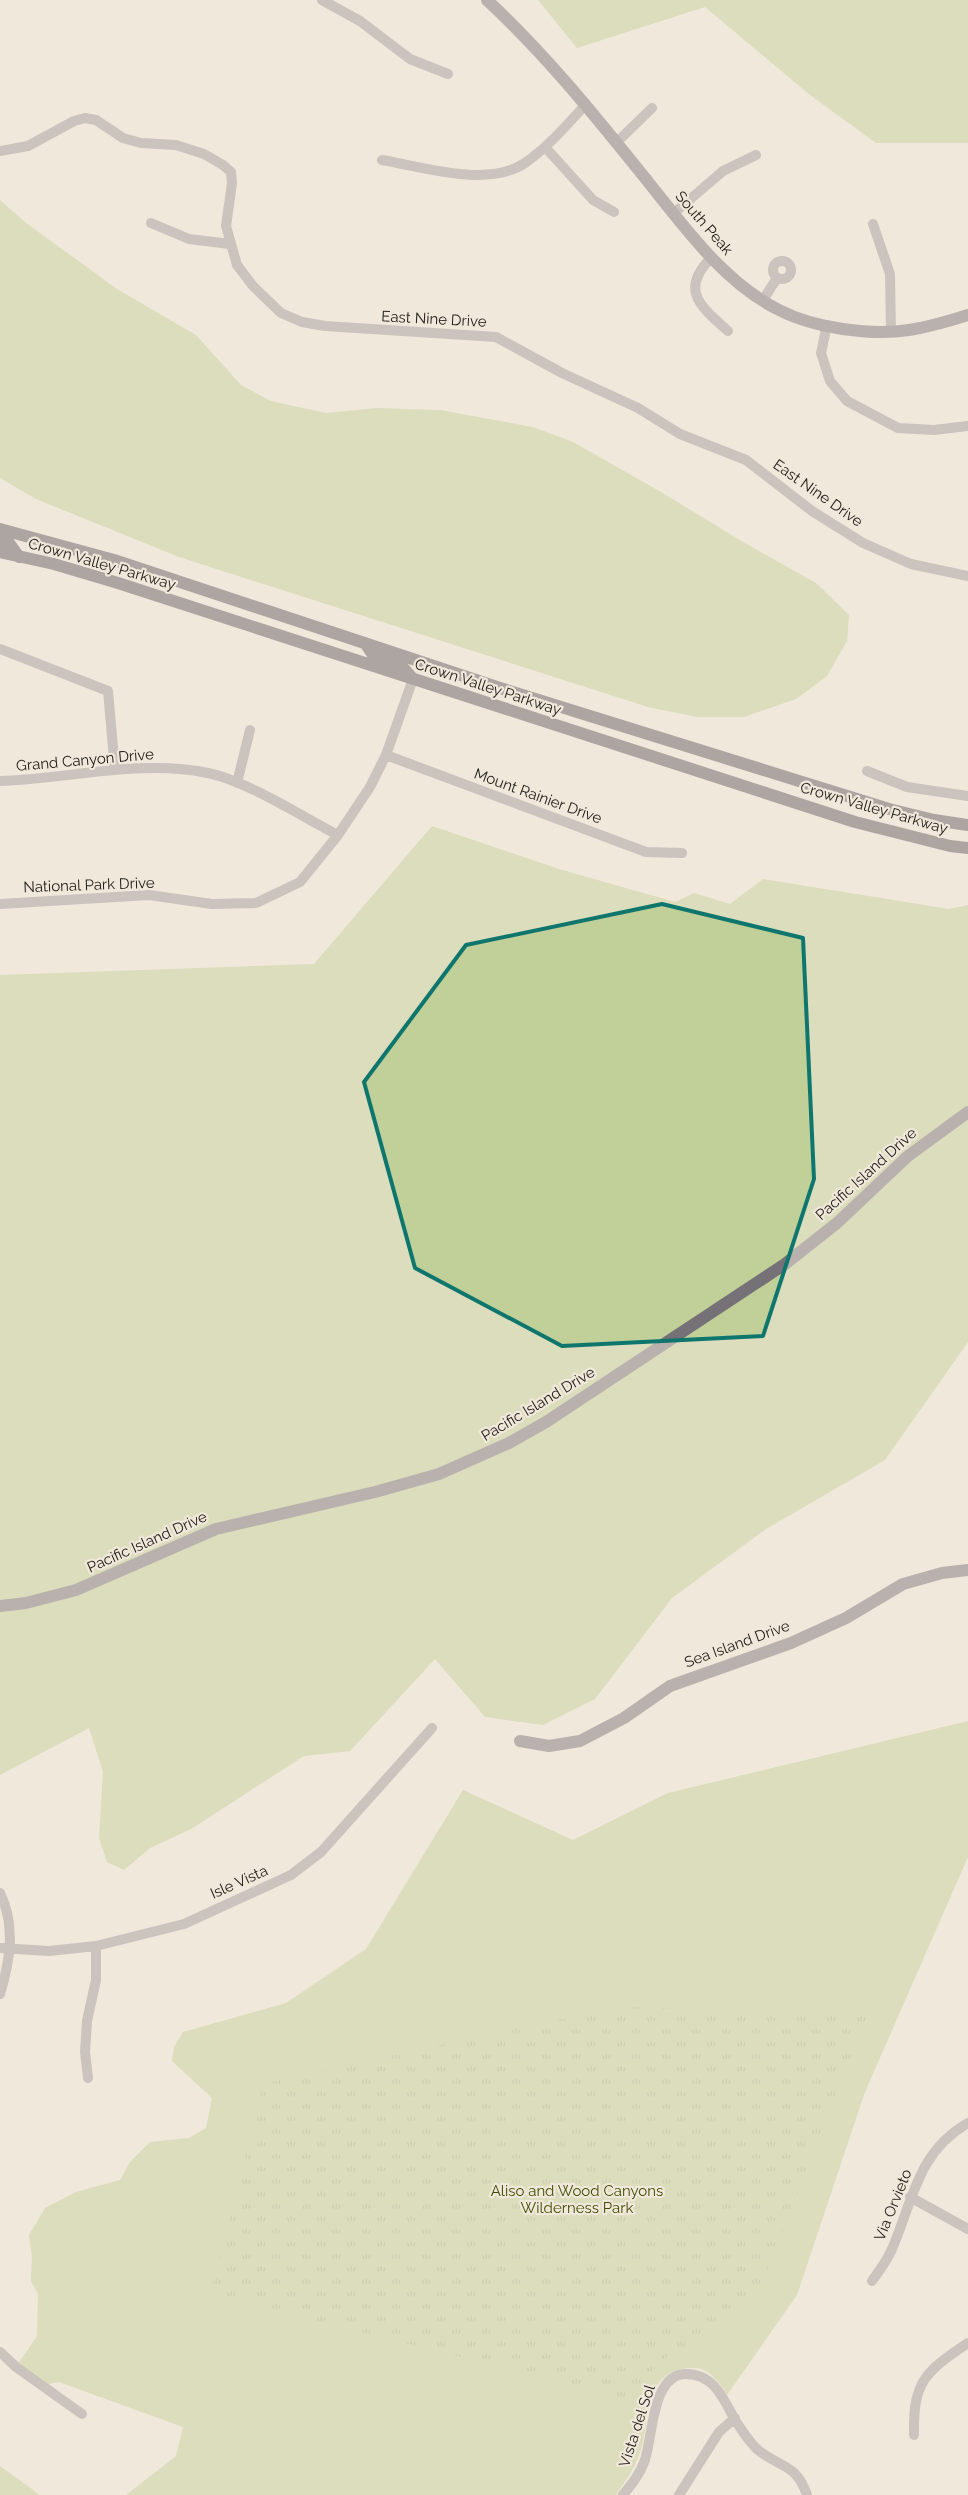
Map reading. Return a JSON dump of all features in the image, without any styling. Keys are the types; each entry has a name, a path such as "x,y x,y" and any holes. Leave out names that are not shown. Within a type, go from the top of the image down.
{"main road":[{"name":"Crown Valley Parkway","path":"0,529 114,560 500,688 889,809 934,820 968,825"},
{"path":"0,540 9,543 19,557"},
{"name":"Crown Valley Parkway","path":"0,552 54,564 118,583 854,822 950,846 968,848"},
{"path":"366,643 373,655 400,664 413,680 433,672 488,692 500,688"}],"street":[{"path":"322,0 360,21 410,60 448,74"},
{"name":"South Peak","path":"487,0 546,57 711,258 736,281 763,300 780,311 827,325 891,332 930,326 968,315"},
{"path":"382,160 470,175 498,173 523,164 545,147 586,104"},
{"path":"616,143 652,108"},
{"name":"East Nine Drive","path":"0,151 28,146 74,121 85,118 96,120 123,138 141,143 176,145 204,154 224,164 231,172 232,183 226,226 237,265 253,286 281,313 302,322 325,326 496,338 562,373 638,408 680,434 746,460 812,511 863,543 911,564 968,576"},
{"path":"545,147 593,200 614,212"},
{"path":"674,213 723,171 756,155"},
{"path":"151,223 189,240 230,244"},
{"path":"873,224 890,274 891,332"},
{"path":"711,258 701,268 694,284 697,298 705,311 728,331"},
{"path":"763,300 777,278"},
{"path":"827,325 821,353 830,380 848,401 866,413 898,428 934,430 968,426"},
{"path":"0,649 108,691 115,770"},
{"name":"National Park Drive","path":"0,904 149,895 212,904 256,903 264,901 303,880 338,835 370,787 386,755 413,680"},
{"path":"237,783 250,730"},
{"name":"Mount Rainier Drive","path":"386,755 646,852 682,853"},
{"name":"Grand Canyon Drive","path":"0,781 37,780 115,770 170,768 209,774 237,783 338,835"},
{"path":"867,771 907,787 968,796"},
{"name":"Pacific Island Drive","path":"0,1606 26,1603 76,1590 216,1529 375,1492 439,1474 509,1443 546,1422 785,1264 837,1223 908,1156 968,1112"},
{"name":"Sea Island Drive","path":"520,1741 549,1746 580,1741 624,1718 670,1686 800,1639 846,1618 903,1584 942,1573 968,1570"},
{"name":"Isle Vista","path":"5,1949 49,1951 96,1946 184,1924 291,1875 321,1852 432,1728"},
{"path":"0,1893 6,1906 5,1949 0,1994"},
{"path":"88,2078 85,2052 86,2029 96,1980 96,1946"},
{"name":"Via Orvieto","path":"872,2281 892,2248 910,2197 928,2160 956,2130 968,2123"},
{"path":"910,2197 968,2229"},
{"path":"914,2435 914,2406 918,2388 947,2357 968,2343"},
{"path":"0,2352 16,2367 82,2414"},
{"name":"Vista del Sol","path":"623,2495 638,2475 644,2460 658,2399 663,2387 671,2378 680,2374 695,2374 707,2378 716,2387 744,2435 759,2450 785,2464 797,2475 806,2495"},
{"path":"679,2495 719,2432 735,2418"}],"highlighted area":[{"path":"662,904 803,938 814,1179 763,1336 562,1346 415,1268 364,1082 466,945"}],"green space":[{"path":"538,0 968,0 968,143 876,143 810,95 705,7 577,48"},
{"path":"0,200 26,223 117,289 196,335 241,385 271,401 326,413 377,408 440,410 533,427 573,442 816,583 849,615 847,641 827,676 796,699 744,717 697,717 648,707 179,557 36,499 0,478"},
{"path":"432,826 559,869 675,902 694,893 730,904 763,879 949,909 968,905 968,1342 885,1460 766,1529 672,1598 595,1699 543,1725 485,1717 435,1659 350,1751 304,1756 191,1829 150,1848 124,1870 107,1862 99,1838 103,1772 89,1728 0,1775 0,975 314,964"},
{"path":"968,1721 968,1857 865,2092 797,2295 727,2395 713,2376 701,2369 683,2369 670,2373 661,2380 653,2392 638,2459 616,2495 126,2495 176,2456 183,2427 59,2382 43,2385 16,2367 37,2336 38,2294 31,2281 32,2257 29,2235 45,2208 76,2192 120,2180 130,2162 150,2142 189,2138 206,2128 212,2098 172,2061 174,2047 183,2032 286,2003 366,1949 463,1790 573,1840 668,1793"},
{"name":"Aliso and Wood Canyons Wilderness Park","path":"620,2006 867,2017 764,2279 695,2352 668,2355 649,2374 642,2402 210,2295 263,2084"},
{"path":"0,2466 40,2495 0,2495"}]}
